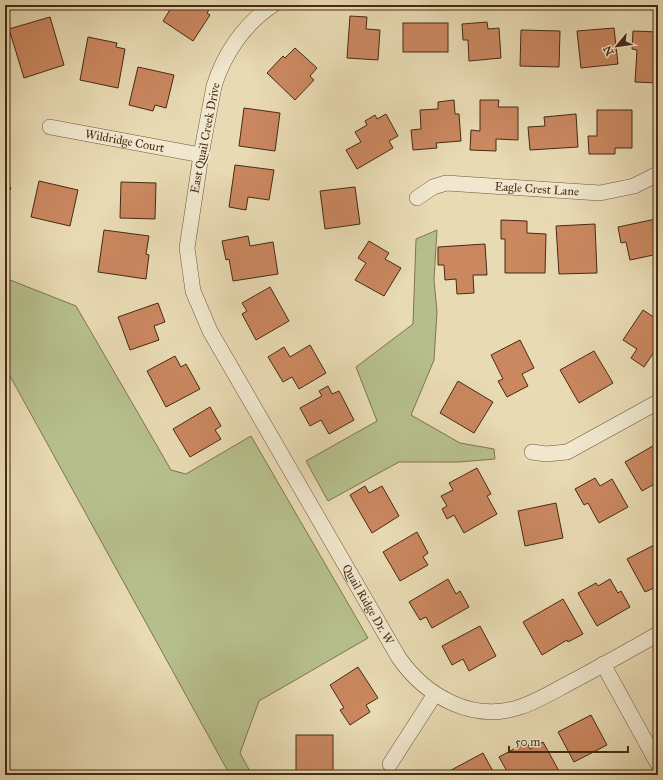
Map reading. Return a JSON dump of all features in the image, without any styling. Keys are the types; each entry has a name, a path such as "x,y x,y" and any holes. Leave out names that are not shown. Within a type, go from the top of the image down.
{"street":[{"name":"East Quail Creek Drive","path":"193,291 188,267 188,239 201,155 214,86 221,66 243,32 273,5"},
{"name":"Wildridge Court","path":"50,127 201,155"},
{"name":"Eagle Crest Lane","path":"417,198 434,187 446,183 600,193 634,186 658,174"},
{"name":"Quail Ridge Dr. W","path":"193,291 210,331 399,658 409,672 435,694 454,704 468,709 490,712 510,710 528,705 658,634"},
{"path":"532,452 546,454 567,452 658,402"},
{"path":"604,664 658,764"},
{"path":"390,764 435,694"}],"green space":[{"path":"437,230 434,280 437,312 434,360 411,415 460,443 494,449 495,459 459,462 399,462 328,501 306,461 377,421 356,367 413,324 416,239"},
{"path":"5,278 76,306 171,470 186,474 251,436 368,638 259,701 240,753 252,775 230,775 5,367"}],"building":[{"path":"173,5 211,6 207,13 210,15 193,41 163,21"},
{"path":"350,16 367,17 366,29 380,30 378,60 347,58"},
{"path":"50,17 64,65 24,78 9,29"},
{"path":"487,22 488,29 499,28 501,58 469,61 468,40 463,40 462,24"},
{"path":"403,23 448,23 448,52 403,52"},
{"path":"614,28 618,64 581,68 577,31"},
{"path":"521,30 560,31 559,67 520,66"},
{"path":"633,31 658,32 658,83 635,82 637,50 632,49"},
{"path":"88,37 117,43 116,47 125,49 118,88 80,80"},
{"path":"295,48 317,68 310,76 314,80 295,100 267,73 283,56 285,58"},
{"path":"138,67 174,75 166,108 155,105 153,111 129,105"},
{"path":"454,100 455,114 459,114 461,141 436,143 437,148 413,150 411,130 421,129 420,110 438,109 438,102"},
{"path":"480,100 499,100 498,107 518,107 518,140 496,139 496,151 470,150 471,130 480,131"},
{"path":"244,108 280,113 275,151 239,146"},
{"path":"597,110 632,110 632,148 615,148 615,154 589,154 588,136 597,136"},
{"path":"386,114 398,136 389,141 393,148 357,169 346,150 361,142 355,132 367,125 365,121 375,115 377,119"},
{"path":"576,114 578,147 530,150 528,127 545,126 544,117"},
{"path":"235,165 274,170 269,200 248,197 246,210 229,207"},
{"path":"5,178 11,189 5,192"},
{"path":"39,181 78,190 70,226 31,217"},
{"path":"121,182 156,183 155,219 120,218"},
{"path":"355,187 360,224 325,229 320,191"},
{"path":"656,219 658,229 658,254 630,260 626,242 621,243 618,227"},
{"path":"501,220 527,221 527,233 546,234 545,273 505,273 505,239 501,239"},
{"path":"595,224 597,273 559,274 556,226"},
{"path":"104,230 149,236 146,254 149,255 146,279 98,272"},
{"path":"248,236 250,246 273,242 278,274 233,281 229,259 226,260 222,241"},
{"path":"369,241 389,253 385,259 401,268 384,296 355,280 366,263 358,258"},
{"path":"485,244 487,275 473,275 474,293 457,294 456,279 445,280 444,265 438,265 438,247"},
{"path":"270,287 289,321 256,340 242,314 247,311 242,303"},
{"path":"158,303 165,322 154,326 159,340 130,350 118,317"},
{"path":"643,310 658,320 658,346 644,367 631,358 637,349 623,340"},
{"path":"520,340 534,368 522,374 528,386 507,397 498,381 503,379 491,355"},
{"path":"310,345 326,373 299,389 292,377 283,382 268,357 284,347 290,357"},
{"path":"594,351 613,383 579,403 560,370"},
{"path":"175,356 181,367 186,364 200,389 166,407 147,371"},
{"path":"458,381 493,402 474,433 440,413"},
{"path":"328,386 332,394 339,391 354,420 329,434 321,420 310,426 300,408 322,396 319,391"},
{"path":"210,407 221,426 215,430 221,439 190,457 173,429"},
{"path":"658,443 658,482 642,491 625,462"},
{"path":"477,468 491,494 487,496 497,514 464,533 454,515 447,519 442,509 447,506 441,496 453,490 449,483"},
{"path":"595,478 600,486 612,479 628,507 599,523 588,503 584,505 575,489"},
{"path":"365,486 369,493 382,486 399,516 372,533 350,495"},
{"path":"556,503 563,538 525,546 518,511"},
{"path":"417,532 428,553 423,557 428,565 400,581 383,552"},
{"path":"656,544 658,548 658,586 645,592 627,559"},
{"path":"448,579 456,594 460,591 469,607 432,628 426,617 420,620 409,602"},
{"path":"610,579 618,593 621,591 630,607 597,626 578,593 596,583 598,586"},
{"path":"563,599 583,634 568,642 567,640 542,655 523,622"},
{"path":"480,626 496,656 469,671 463,659 452,665 442,646"},
{"path":"358,667 378,698 366,705 370,712 350,725 340,710 344,708 330,685"},
{"path":"591,715 607,745 574,762 558,732"},
{"path":"296,735 333,735 333,775 296,775"},
{"path":"527,742 530,749 543,742 559,771 552,775 524,775 523,773 519,775 509,775 499,757"},
{"path":"483,753 495,775 442,775"}]}
